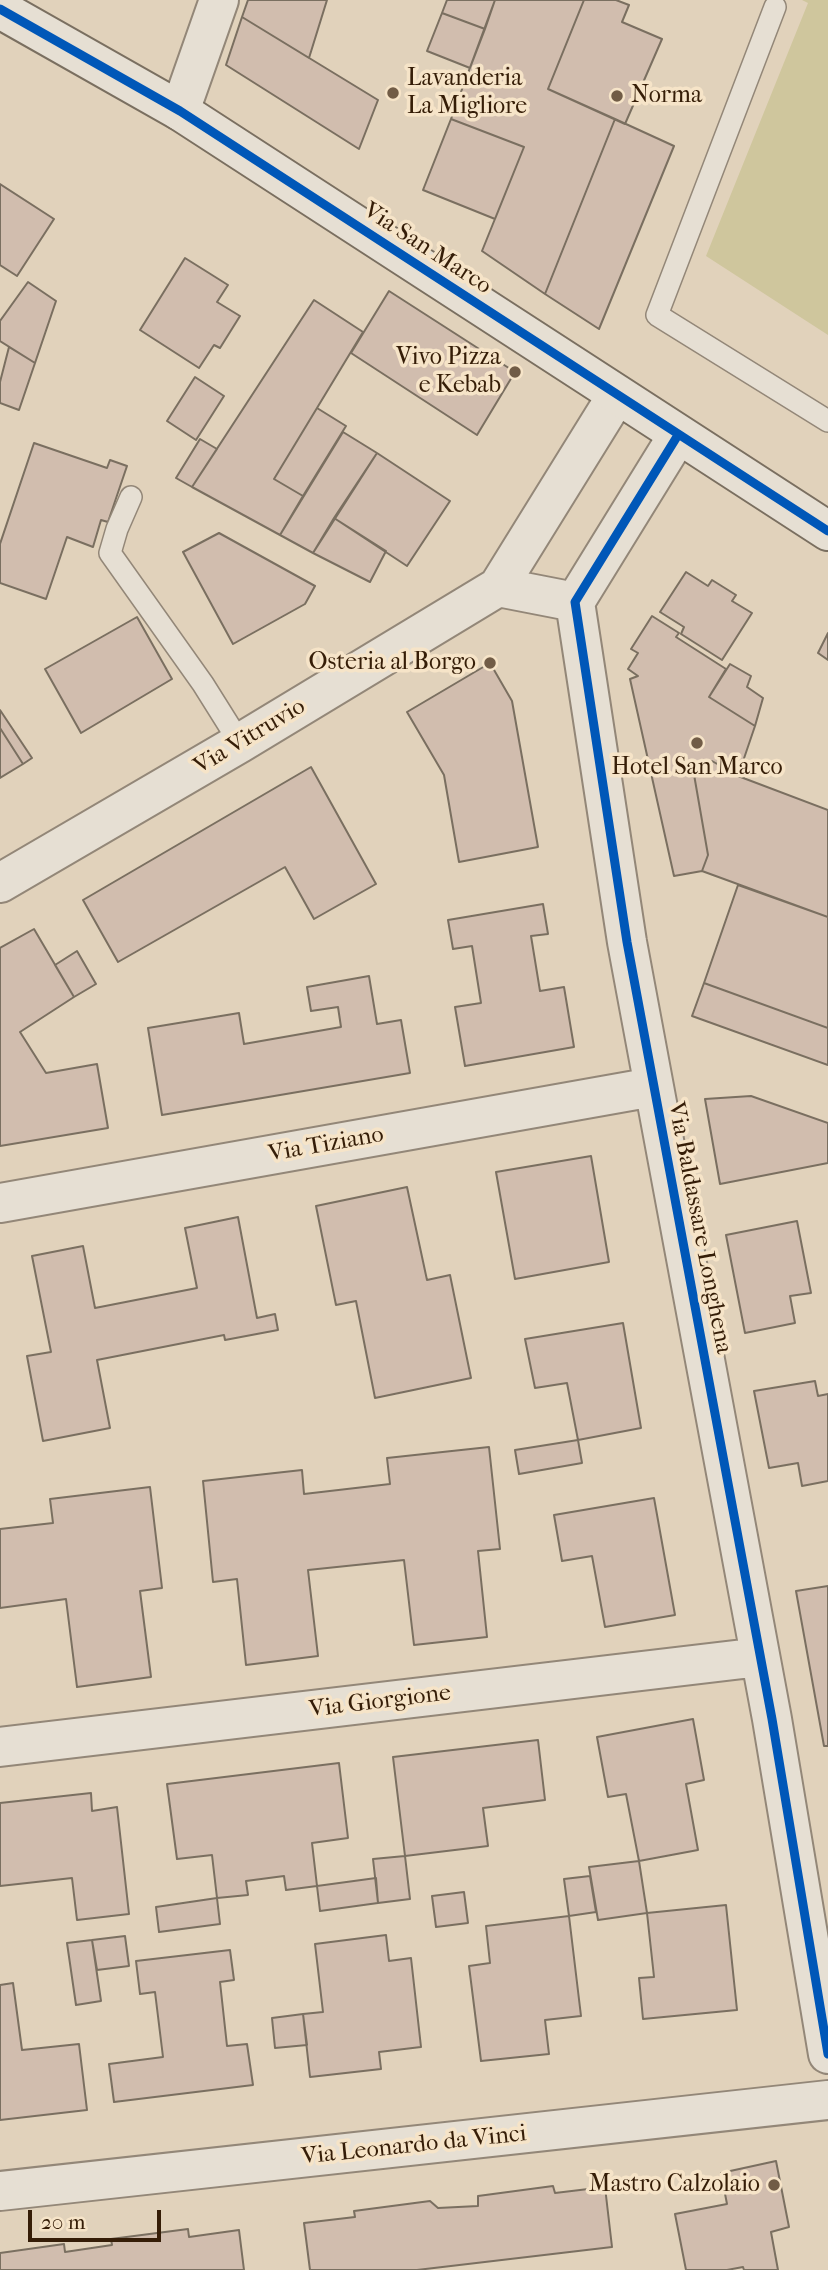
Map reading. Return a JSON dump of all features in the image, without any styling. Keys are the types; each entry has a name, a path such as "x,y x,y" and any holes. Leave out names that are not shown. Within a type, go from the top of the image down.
{"street":[{"path":"180,111 219,0"},
{"name":"Via San Marco","path":"0,9 180,111 828,531"},
{"name":"Via Vitruvio","path":"0,883 240,743 498,587 617,395"},
{"path":"498,587 575,602 678,435"},
{"name":"Via Baldassare Longhena","path":"575,602 627,942 760,1657 828,2054"},
{"name":"Via Tiziano","path":"0,1203 653,1087"},
{"name":"Via Giorgione","path":"0,1747 760,1657"},
{"name":"Via Leonardo da Vinci","path":"0,2191 828,2100"}],"lane":[{"path":"775,7 657,315 828,421"},
{"path":"131,497 110,553 203,684 240,743"}],"shaded area":[{"path":"802,0 828,0 828,335 706,256 808,3"}],"building":[{"path":"248,0 327,0 309,58 242,17"},
{"path":"447,0 495,0 485,29 442,13"},
{"path":"495,0 584,0 548,89 615,119 545,294 482,251 524,147 451,119"},
{"path":"584,0 616,0 629,5 622,22 662,39 625,124 548,89"},
{"path":"442,13 485,29 470,68 427,51"},
{"path":"242,17 378,100 359,149 226,65"},
{"path":"451,119 524,147 495,219 423,190"},
{"path":"615,119 674,146 599,329 545,294"},
{"path":"0,184 54,219 17,276 0,265"},
{"path":"185,258 228,285 217,302 240,316 220,348 214,345 199,368 140,330"},
{"path":"28,282 56,301 35,363 0,341 0,321"},
{"path":"389,291 515,372 477,435 351,353"},
{"path":"314,300 363,332 274,479 303,496 280,535 192,487"},
{"path":"9,347 35,363 19,410 0,403 0,382"},
{"path":"195,377 224,396 196,440 167,421"},
{"path":"317,408 346,426 303,496 274,479"},
{"path":"343,432 377,453 313,553 280,535"},
{"path":"200,439 217,449 192,487 176,478"},
{"path":"34,443 107,468 110,460 127,466 108,522 101,520 93,547 67,537 46,599 0,583 0,544"},
{"path":"377,453 450,501 407,566 334,518"},
{"path":"334,518 386,551 370,582 313,553"},
{"path":"219,533 315,586 305,604 233,644 183,552"},
{"path":"686,572 708,586 712,580 736,595 732,601 752,613 722,660 681,634 684,627 660,612"},
{"name":"Hotel San Marco","path":"652,616 679,633 676,637 726,669 709,697 755,726 738,776 712,761 705,772 692,763 708,855 702,871 674,876 630,679 638,676 628,669 638,653 631,649"},
{"path":"137,617 172,679 81,733 45,669"},
{"path":"828,633 828,660 818,653"},
{"path":"490,663 512,701 538,847 459,862 444,775 407,712"},
{"path":"730,664 751,676 747,687 763,698 755,726 709,697"},
{"path":"0,710 32,758 23,764 0,728"},
{"path":"0,728 23,764 0,778"},
{"path":"712,761 738,776 828,810 828,917 702,871 708,855 692,763 705,772"},
{"path":"311,767 376,884 314,919 285,867 118,962 83,900"},
{"path":"738,885 828,917 828,1028 704,983"},
{"path":"543,904 548,934 531,936 540,991 564,987 574,1047 465,1066 455,1007 481,1003 472,946 453,949 448,920"},
{"path":"34,929 74,997 20,1032 46,1073 97,1064 108,1128 0,1146 0,948"},
{"path":"77,951 96,984 74,997 55,965"},
{"path":"369,976 377,1024 401,1020 410,1073 162,1115 148,1028 239,1013 244,1044 341,1027 338,1007 311,1011 307,987"},
{"path":"704,983 828,1028 828,1065 692,1016"},
{"path":"751,1096 828,1123 828,1163 720,1184 705,1099"},
{"path":"591,1156 609,1262 515,1279 496,1172"},
{"path":"407,1187 427,1280 450,1275 471,1378 375,1398 356,1301 336,1305 316,1206"},
{"path":"238,1217 257,1318 275,1314 278,1330 225,1340 224,1335 97,1360 110,1428 43,1441 27,1356 51,1352 32,1256 83,1246 95,1308 197,1288 185,1228"},
{"path":"797,1221 811,1293 790,1296 795,1323 745,1333 726,1235"},
{"path":"623,1323 641,1428 578,1440 567,1383 535,1388 525,1339"},
{"path":"815,1381 818,1396 828,1394 828,1481 802,1486 798,1463 769,1468 754,1391"},
{"path":"578,1440 582,1463 519,1474 515,1450"},
{"path":"489,1447 500,1549 478,1551 487,1637 414,1645 404,1560 308,1570 318,1656 246,1665 237,1579 213,1582 203,1481 302,1470 304,1494 390,1484 387,1458"},
{"path":"150,1487 162,1588 140,1591 151,1677 77,1687 66,1599 0,1608 0,1529 53,1523 50,1499"},
{"path":"654,1498 675,1615 605,1627 592,1556 562,1561 554,1515"},
{"path":"828,1586 828,1746 824,1746 796,1591"},
{"path":"693,1719 704,1780 686,1784 698,1850 639,1861 626,1794 608,1797 597,1737"},
{"path":"538,1740 545,1800 483,1808 488,1846 405,1856 393,1757"},
{"path":"339,1763 348,1838 312,1843 317,1886 286,1890 284,1876 246,1881 248,1895 217,1898 212,1855 177,1859 167,1784"},
{"path":"91,1793 92,1811 117,1807 129,1914 77,1920 72,1878 0,1886 0,1803"},
{"path":"405,1856 410,1899 378,1903 373,1859"},
{"path":"639,1861 647,1913 598,1920 589,1867"},
{"path":"590,1876 596,1912 569,1916 564,1879"},
{"path":"376,1878 378,1903 320,1911 317,1886"},
{"path":"464,1892 468,1923 436,1927 432,1896"},
{"path":"217,1898 220,1924 159,1932 156,1907"},
{"path":"726,1905 737,2010 643,2019 639,1978 654,1977 647,1913"},
{"path":"569,1916 581,2016 545,2020 549,2054 481,2061 469,1966 490,1963 486,1926"},
{"path":"386,1935 389,1961 411,1958 421,2047 379,2052 381,2069 310,2077 303,2014 323,2012 315,1944"},
{"path":"125,1936 129,1966 97,1970 92,1940"},
{"path":"92,1940 101,2001 76,2005 67,1943"},
{"path":"230,1950 234,1980 220,1982 227,2046 247,2044 253,2085 114,2102 109,2064 163,2057 155,1992 140,1994 136,1961"},
{"path":"13,1983 22,2050 79,2044 87,2110 0,2120 0,1985"},
{"path":"303,2014 307,2045 275,2048 272,2018"},
{"path":"776,2161 789,2227 771,2232 778,2270 744,2270 743,2267 727,2270 686,2270 675,2214 727,2204 721,2173"},
{"path":"553,2186 555,2193 605,2187 612,2247 417,2270 310,2270 304,2223 355,2217 354,2211 430,2201 438,2208 478,2206 478,2196"},
{"path":"188,2229 189,2237 239,2230 244,2270 0,2270 0,2253 64,2244 65,2252 112,2245 111,2239"}],"cycle path":[{"path":"0,9 180,111 828,531"},
{"path":"678,435 575,602 627,942 772,1719 828,2054"}],"place":[{"name":"Lavanderia La Migliore","path":"393,93"},
{"name":"Norma","path":"617,96"},
{"name":"Vivo Pizza e Kebab","path":"515,372"},
{"name":"Osteria al Borgo","path":"490,663"},
{"name":"Hotel San Marco","path":"697,743"},
{"name":"Mastro Calzolaio","path":"774,2185"}]}
